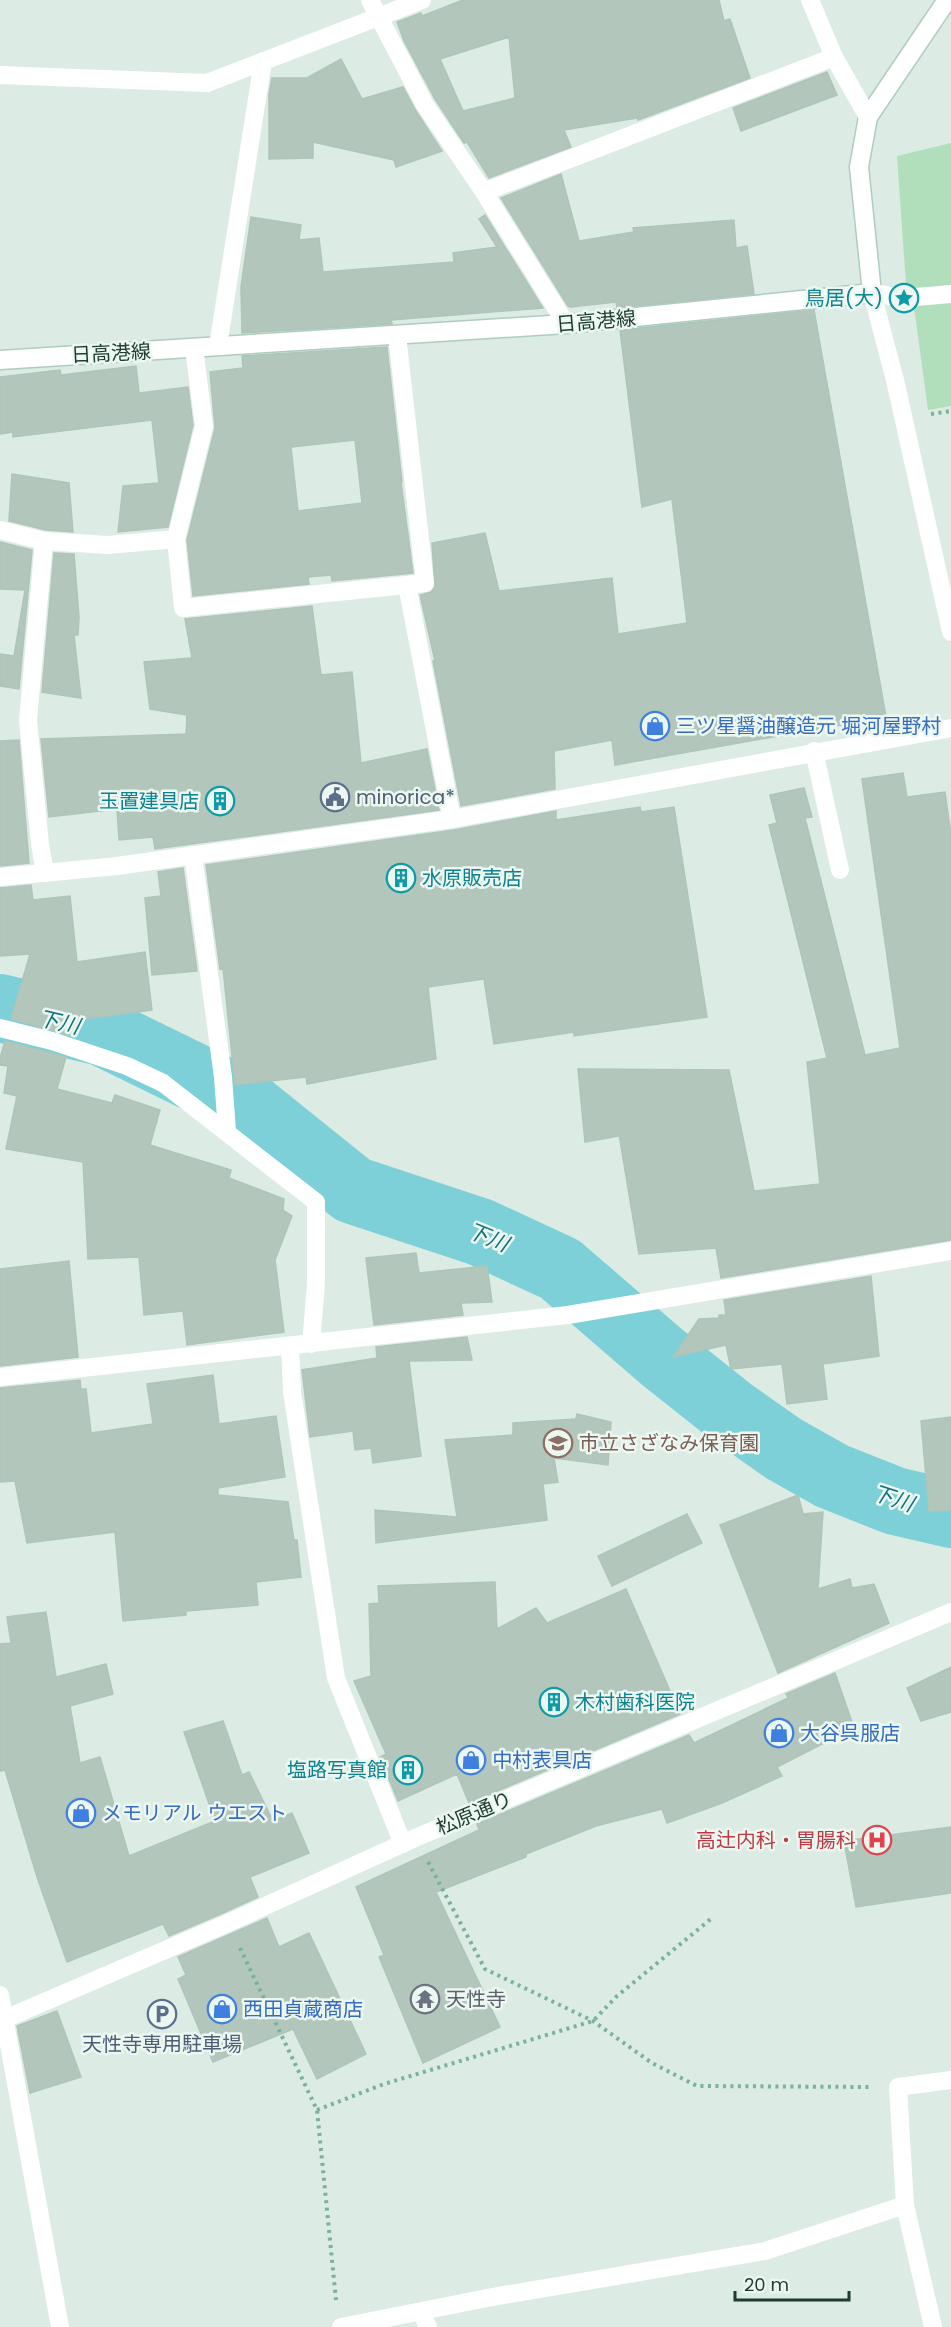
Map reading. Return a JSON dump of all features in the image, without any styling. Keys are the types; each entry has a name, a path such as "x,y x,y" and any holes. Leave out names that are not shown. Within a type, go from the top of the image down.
{"street":[{"path":"370,0 425,105 484,192 566,324"},
{"path":"0,75 207,82 422,0"},
{"path":"810,0 834,57 868,117"},
{"path":"947,0 868,117 859,167 872,293 895,380 951,632"},
{"path":"484,192 834,57"},
{"path":"218,346 262,62"},
{"name":"日高港線","path":"0,360 566,324 872,293 904,298 951,294"},
{"path":"194,348 204,426 176,539 183,608 425,583 397,335"},
{"path":"0,530 44,541 108,546 176,539"},
{"path":"44,541 28,720 45,873"},
{"path":"407,585 452,819"},
{"path":"0,877 193,855 452,819 814,751 951,728"},
{"path":"814,751 840,870"},
{"path":"193,855 223,1077 227,1125"},
{"path":"0,1028 52,1041 127,1066 163,1083 227,1125 316,1202 316,1284 311,1344"},
{"path":"0,1377 568,1315 951,1251"},
{"path":"290,1346 292,1392 336,1678 409,1841"},
{"name":"松原通り","path":"3,2020 228,1923 409,1841 951,1612"},
{"path":"0,1995 60,2327"},
{"path":"933,2327 905,2205 898,2087 951,2080"},
{"path":"341,2327 425,2320 492,2297 765,2251 905,2205"}],"path":[{"path":"409,1841 485,1969 593,2021 652,2063 697,2086 898,2087"},
{"path":"317,2110 384,2084 593,2021 616,1997 712,1918"},
{"path":"228,1923 317,2110 337,2304"}],"green space":[{"path":"951,143 951,406 928,410 915,314 906,285 897,156"}],"building":[{"path":"463,0 719,0 724,21 730,19 750,78 638,120 637,118 564,130 571,147 489,178 467,142 464,143 435,99 404,41 397,22 421,13 422,16","holes":["509,37 515,98 463,111 440,59"]},
{"path":"341,59 362,99 403,87 442,151 396,167 394,160 313,142 313,158 269,159 269,94 272,78 307,78"},
{"path":"827,72 837,95 741,131 733,108"},
{"path":"561,174 579,241 634,232 633,228 734,220 736,248 747,246 754,294 617,308 616,302 568,306 501,198"},
{"path":"485,215 543,308 391,320 392,324 242,333 241,287 251,217 301,225 299,240 319,238 323,272 454,262 453,253 497,247 479,219"},
{"path":"814,310 886,717 615,765 612,740 554,751 555,789 461,806 433,661 435,661 420,595 431,592 435,587 432,543 485,533 499,591 612,578 618,634 687,623 672,499 642,507 620,330"},
{"path":"387,347 413,573 332,581 331,575 308,577 309,584 193,596 187,540 215,428 210,372 243,368 242,356","holes":["355,440 362,503 298,511 291,447"]},
{"path":"136,366 139,393 188,387 193,425 168,527 118,532 123,486 159,483 152,420 13,437 13,432 0,434 0,377 60,370 61,375"},
{"path":"12,474 69,483 73,532 46,530 9,521"},
{"path":"0,542 32,550 19,689 0,686 0,654 14,656 25,590 0,589"},
{"path":"54,553 74,554 79,617 78,635 74,635 81,698 42,692"},
{"path":"312,606 321,675 352,672 361,763 427,749 439,810 155,849 153,837 119,840 117,809 49,817 41,739 186,734 187,715 150,709 144,662 192,658 185,619"},
{"path":"19,740 29,863 0,866 0,741"},
{"path":"903,773 907,797 945,792 951,835 951,1240 721,1278 716,1248 639,1254 619,1134 585,1142 578,1069 729,1070 754,1191 820,1184 807,1062 827,1058 769,825 777,823 770,795 804,788 812,817 805,818 865,1055 900,1048 862,779"},
{"path":"640,807 641,812 674,807 707,1017 574,1036 574,1032 494,1044 484,979 428,987 436,1059 307,1084 306,1077 235,1085 223,968 220,969 206,865 454,830 556,811 556,820"},
{"path":"183,868 197,971 152,975 145,898 161,896 158,872"},
{"path":"31,885 33,900 70,896 77,962 145,952 152,1010 76,1020 72,1036 11,1019 30,954 0,956 0,888"},
{"path":"5,1041 66,1057 57,1089 112,1103 115,1095 160,1110 150,1145 231,1170 229,1178 284,1199 283,1210 292,1216 275,1260 284,1332 187,1345 183,1311 144,1315 139,1257 88,1259 83,1162 6,1149 17,1096 4,1093 8,1066 0,1065 0,1058"},
{"path":"416,1253 419,1273 487,1266 492,1302 461,1303 463,1315 374,1325 366,1258"},
{"path":"69,1261 78,1357 0,1366 0,1269"},
{"path":"871,1276 879,1356 823,1364 827,1399 787,1404 782,1364 731,1369 726,1345 673,1357 699,1319 719,1318 719,1315 726,1315 724,1300"},
{"path":"467,1337 472,1360 409,1361 421,1456 373,1463 371,1448 355,1450 353,1431 310,1437 302,1370 377,1358 376,1347"},
{"path":"213,1375 219,1424 276,1416 285,1477 218,1488 218,1495 288,1502 294,1540 297,1540 301,1577 256,1582 258,1605 186,1611 186,1615 123,1621 115,1532 27,1543 15,1481 0,1482 0,1388 80,1380 81,1389 86,1389 91,1433 153,1424 147,1384"},
{"path":"577,1414 611,1422 608,1465 554,1458 558,1482 543,1484 547,1520 376,1543 375,1510 457,1517 445,1440 513,1435 513,1423 576,1419"},
{"path":"951,1417 951,1510 929,1511 921,1421"},
{"path":"798,1495 803,1514 823,1512 818,1589 850,1579 852,1588 874,1584 889,1623 778,1673 720,1525"},
{"path":"687,1514 702,1543 612,1586 598,1556"},
{"path":"495,1582 497,1629 536,1608 547,1623 626,1589 680,1714 469,1803 457,1774 398,1801 380,1757 386,1754 354,1681 371,1676 369,1604 379,1603 378,1586"},
{"path":"46,1612 56,1677 106,1664 113,1694 70,1706 80,1763 100,1757 129,1856 215,1821 184,1732 223,1721 242,1775 249,1772 273,1821 292,1813 309,1853 250,1877 258,1897 223,1913 169,1936 163,1924 67,1962 37,1877 5,1770 0,1771 0,1644 11,1643 7,1617"},
{"path":"951,1667 951,1712 921,1721 907,1688"},
{"path":"835,1673 854,1728 777,1767 782,1776 722,1803 667,1823 662,1809 596,1826 526,1854 526,1857 436,1892 500,2027 423,2063 379,1957 384,1955 356,1887 479,1830 477,1824 689,1735 694,1743 788,1698 786,1694"},
{"name":"高辻内科・胃腸科","path":"951,1827 951,1893 856,1907 844,1841"},
{"path":"267,1918 279,1947 309,1933 366,2054 317,2079 293,2029 213,2062 178,1979 186,1975 178,1957"},
{"path":"57,2011 81,2077 30,2093 17,2026"}],"waterway":[{"name":"下川","path":"0,1008 102,1032 241,1100 353,1190 480,1232 560,1269 662,1357 730,1411 784,1449 832,1476 895,1501 951,1514"}],"place":[{"name":"鳥居(大)","path":"904,298"},
{"name":"三ツ星醤油醸造元 堀河屋野村","path":"655,726"},
{"name":"minorica*","path":"335,797"},
{"name":"玉置建具店","path":"220,801"},
{"name":"水原販売店","path":"401,878"},
{"name":"市立さざなみ保育園","path":"558,1443"},
{"name":"木村歯科医院","path":"554,1702"},
{"name":"大谷呉服店","path":"779,1733"},
{"name":"中村表具店","path":"471,1760"},
{"name":"塩路写真館","path":"408,1770"},
{"name":"メモリアル ウエスト","path":"81,1813"},
{"name":"高辻内科・胃腸科","path":"877,1840"},
{"name":"天性寺","path":"425,1999"},
{"name":"西田貞蔵商店","path":"222,2009"},
{"name":"天性寺専用駐車場","path":"162,2014"}]}
